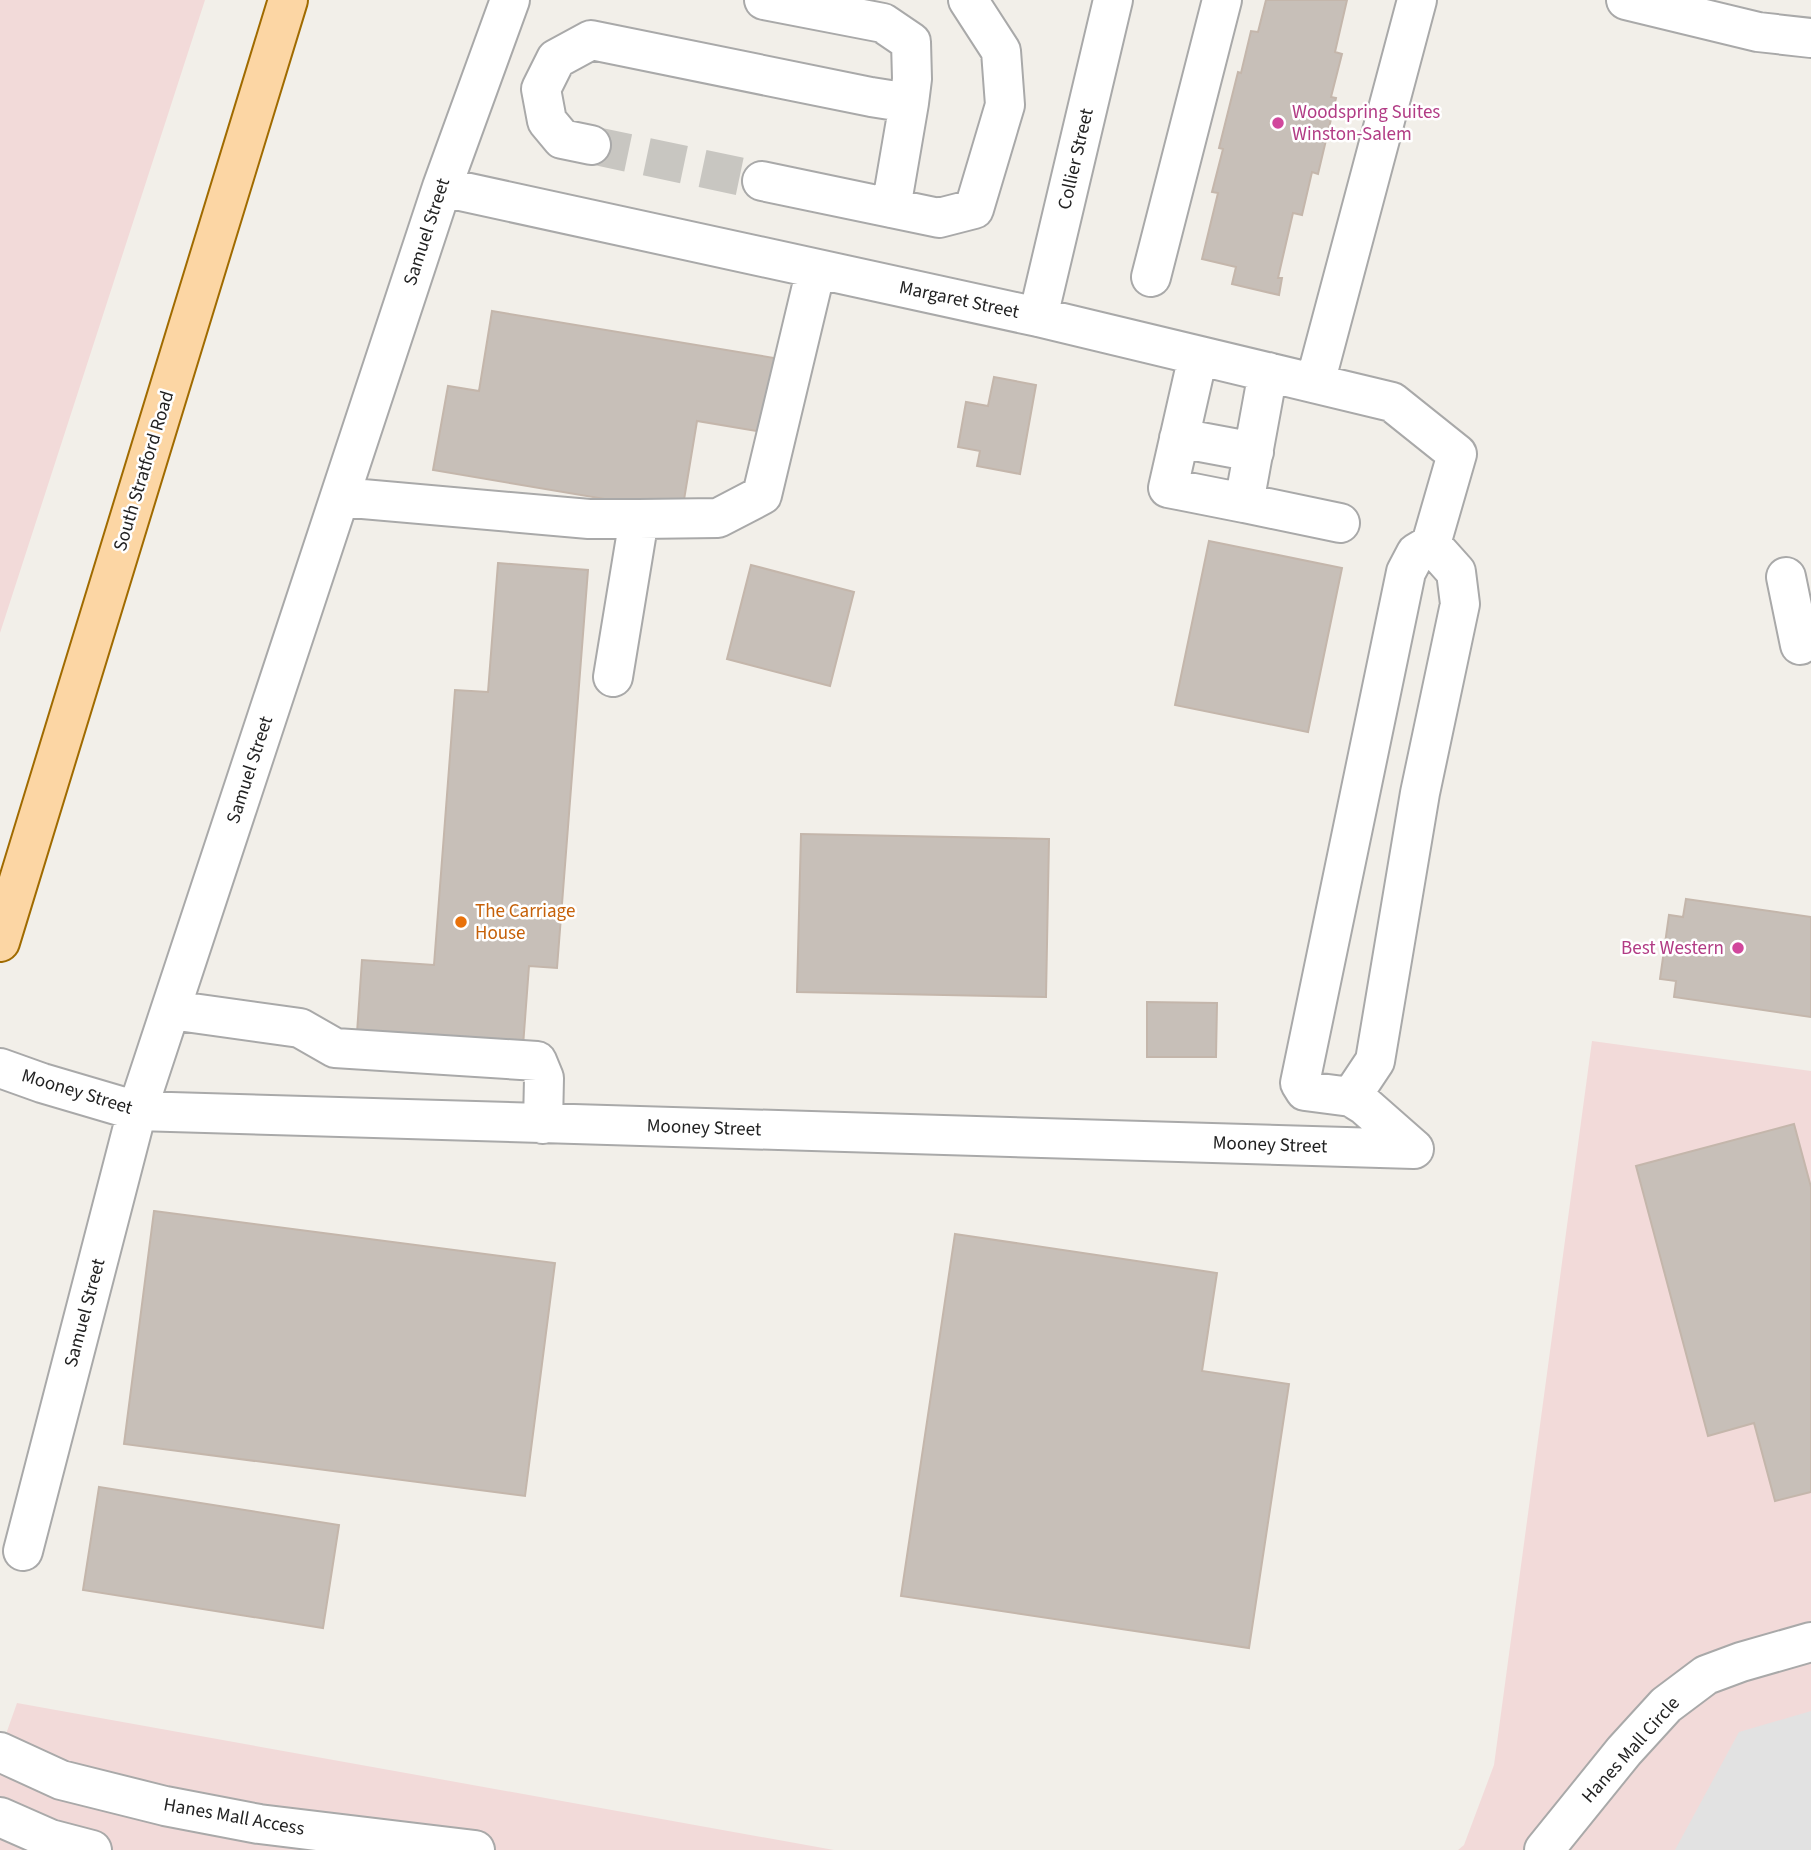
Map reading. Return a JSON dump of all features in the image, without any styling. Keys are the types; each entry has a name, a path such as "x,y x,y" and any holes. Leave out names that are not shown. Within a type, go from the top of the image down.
{"main road":[{"name":"South Stratford Road","path":"2,927 288,0"}],"street":[{"path":"483,0 491,49"},
{"name":"Samuel Street","path":"23,1551 137,1111 442,187 510,0"},
{"path":"762,181 939,218 974,209 1005,105 1001,51 968,0"},
{"name":"Collier Street","path":"1038,317 1113,0"},
{"path":"1151,277 1222,0"},
{"path":"1315,383 1417,0"},
{"path":"1626,0 1758,32 1811,38"},
{"path":"781,1 883,23 911,42 912,79 891,208"},
{"path":"591,145 562,139 547,121 541,89 556,59 591,40 909,103"},
{"name":"Margaret Street","path":"442,187 1038,317 1392,402 1457,454 1431,544"},
{"path":"340,497 589,519 718,519 762,495 816,269"},
{"path":"1198,356 1168,488 1340,523"},
{"path":"1244,503 1268,372"},
{"path":"1179,438 1254,452"},
{"path":"612,677 639,519"},
{"path":"1431,544 1456,572 1460,604 1420,793 1375,1061 1351,1097 1305,1091 1300,1083 1406,572 1416,553 1431,544"},
{"path":"1786,577 1800,645"},
{"path":"171,1010 300,1028 335,1048 537,1061 544,1078 543,1124"},
{"name":"Mooney Street","path":"0,1068 137,1111 1414,1149 1364,1105 1351,1097"},
{"name":"Hanes Mall Circle","path":"1544,1850 1666,1705 1706,1675 1811,1642"},
{"name":"Hanes Mall Access","path":"0,1752 61,1780 165,1805 259,1824 475,1850"},
{"path":"0,1817 50,1839 92,1850"},
{"path":"259,1824 324,1843 338,1850"}],"shaded area":[{"path":"0,0 205,0 0,633"},
{"path":"1592,1041 1811,1071 1811,1850 1458,1850 1464,1845 1494,1765"},
{"path":"17,1703 834,1850 0,1850 0,1751"},
{"path":"1811,1711 1811,1850 1675,1850 1739,1732"}],"building":[{"name":"Woodspring Suites Winston-Salem","path":"1266,0 1347,0 1335,52 1342,54 1331,97 1336,98 1318,174 1312,172 1302,215 1293,213 1278,278 1282,278 1279,295 1232,284 1236,267 1202,259 1218,193 1212,192 1223,149 1219,148 1251,31 1258,32"},
{"path":"492,311 780,359 768,433 697,421 682,512 433,470 448,386 479,391"},
{"path":"994,377 1036,385 1020,474 977,466 980,451 958,447 966,402 988,406"},
{"path":"1209,541 1342,568 1308,732 1175,705"},
{"path":"498,563 588,570 557,968 529,966 523,1046 357,1033 362,960 434,965 455,690 488,692"},
{"path":"751,565 854,592 830,686 727,659"},
{"path":"801,834 1049,839 1046,997 797,992"},
{"name":"Best Western","path":"1686,899 1811,917 1811,1017 1674,997 1676,981 1660,979 1669,915 1683,917"},
{"path":"1147,1002 1217,1003 1216,1057 1147,1057"},
{"path":"1794,1124 1811,1187 1811,1492 1775,1501 1754,1423 1708,1436 1636,1166"},
{"path":"154,1211 555,1263 525,1496 124,1444"},
{"path":"955,1234 1217,1273 1202,1371 1289,1384 1249,1648 901,1596"},
{"path":"99,1487 339,1525 323,1628 83,1590"}],"tunnel":[{"path":"591,145 762,181"}],"place":[{"name":"Woodspring Suites Winston-Salem","path":"1278,123"},
{"name":"The Carriage House","path":"461,922"},
{"name":"Best Western","path":"1738,948"}]}
